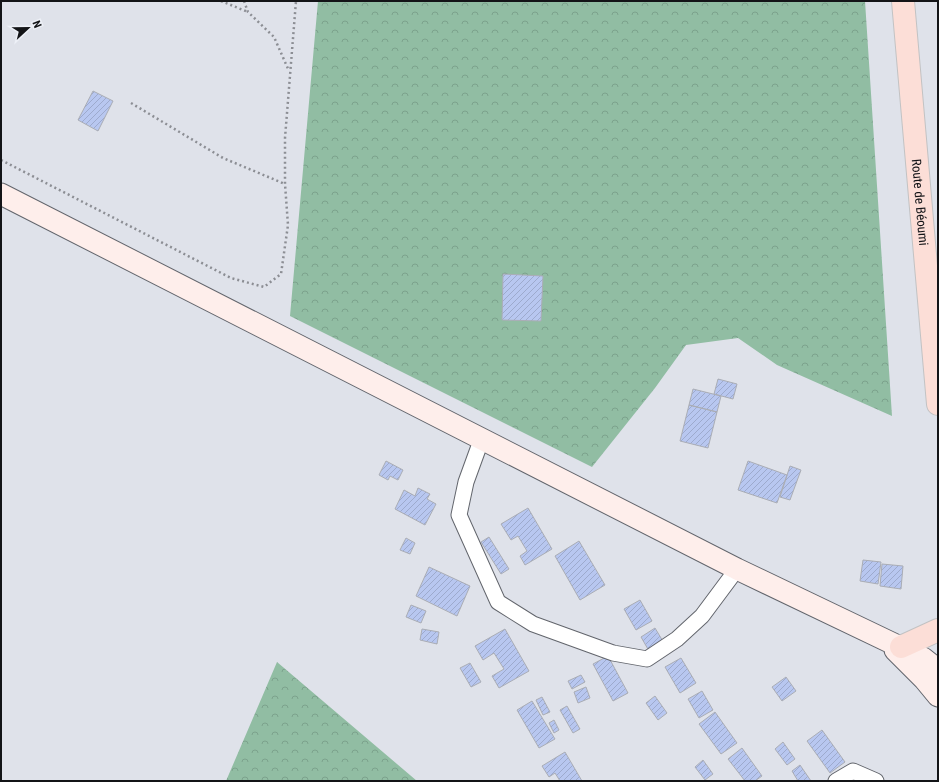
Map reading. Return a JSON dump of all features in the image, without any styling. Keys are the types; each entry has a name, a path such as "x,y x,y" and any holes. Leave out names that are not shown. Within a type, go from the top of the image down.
{"main road":[{"name":"Route de Béoumi","path":"902,1 938,404"},
{"path":"1,194 737,569 892,642 923,658 938,670"},
{"path":"892,642 938,630"},
{"path":"892,642 938,696"}],"street":[{"path":"482,438 466,482 459,515 498,602 533,624 613,653 647,659 677,639 702,616 737,569"},
{"path":"836,781 853,771 876,781"}],"path":[{"path":"221,1 248,12 274,37 290,72"},
{"path":"244,1 248,12"},
{"path":"1,160 231,278 264,287 281,274 288,225 284,138 296,1"},
{"path":"131,103 223,158 285,184"}],"green space":[{"path":"318,1 865,1 892,416 777,365 738,338 686,345 655,388 592,467 290,316"},
{"path":"277,662 417,781 226,781"}],"building":[{"path":"93,91 113,101 98,131 78,120"},
{"path":"503,274 543,276 541,321 502,320"},
{"path":"718,379 737,384 733,399 714,394"},
{"path":"693,389 721,396 717,412 689,405"},
{"path":"689,405 717,412 708,448 680,441"},
{"path":"386,461 403,470 398,480 390,476 388,480 379,475"},
{"path":"748,461 787,475 777,503 738,490"},
{"path":"790,466 801,470 790,500 780,497"},
{"path":"418,488 430,494 427,499 436,504 425,525 395,509 404,490 415,496"},
{"path":"528,508 552,549 525,565 520,556 527,551 518,536 511,540 501,524"},
{"path":"489,537 509,569 501,574 481,542"},
{"path":"406,538 415,543 410,554 400,550"},
{"path":"579,541 605,585 580,600 555,556"},
{"path":"863,560 881,562 878,584 860,581"},
{"path":"882,564 903,566 901,589 880,586"},
{"path":"429,567 470,586 457,616 416,596"},
{"path":"640,600 652,621 636,630 624,609"},
{"path":"411,605 426,611 421,623 406,617"},
{"path":"655,628 664,643 649,651 641,637"},
{"path":"422,629 439,632 437,644 420,640"},
{"path":"505,629 529,671 499,688 492,676 504,669 494,653 483,660 475,646"},
{"path":"608,656 628,693 613,701 593,664"},
{"path":"681,658 696,683 680,693 665,667"},
{"path":"470,663 481,682 471,687 460,668"},
{"path":"581,675 585,682 572,689 568,681"},
{"path":"786,677 796,691 782,701 772,687"},
{"path":"586,687 590,698 578,703 574,692"},
{"path":"702,691 713,710 699,718 688,699"},
{"path":"655,696 667,713 658,720 646,703"},
{"path":"542,697 550,712 543,715 536,700"},
{"path":"532,701 555,739 539,748 517,710"},
{"path":"567,706 580,729 573,733 560,710"},
{"path":"715,712 737,743 721,754 699,724"},
{"path":"554,720 559,730 554,733 549,723"},
{"path":"822,730 845,762 830,773 807,741"},
{"path":"783,742 795,759 787,765 775,749"},
{"path":"742,748 762,776 755,781 745,781 728,759"},
{"path":"565,752 582,781 560,781 555,773 549,777 542,766"},
{"path":"703,760 713,774 705,780 695,767"},
{"path":"800,765 811,781 798,781 792,771"}]}
